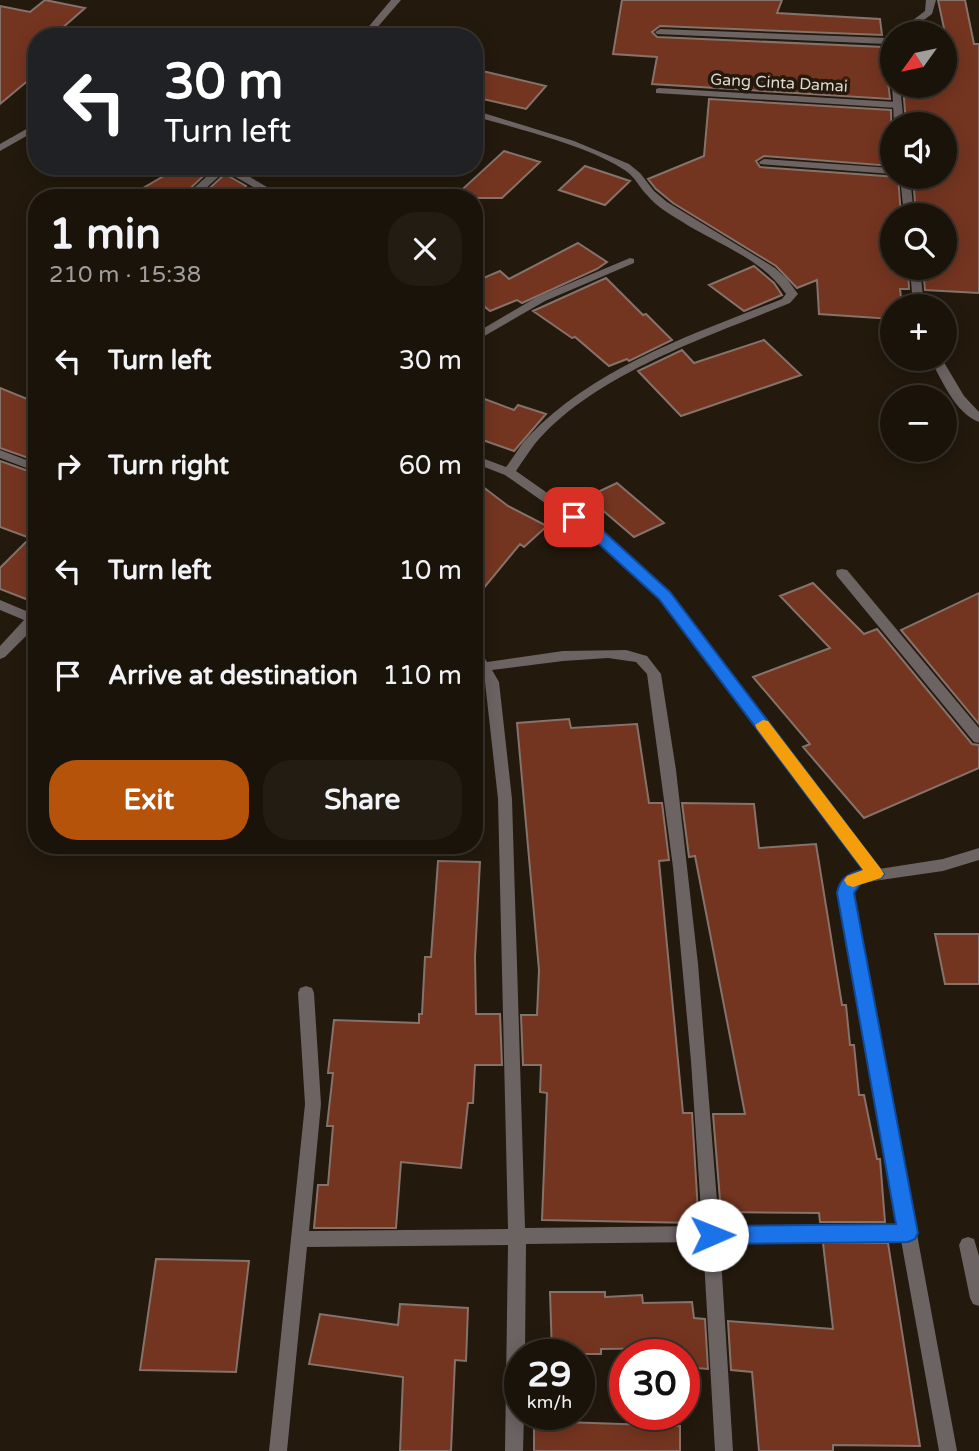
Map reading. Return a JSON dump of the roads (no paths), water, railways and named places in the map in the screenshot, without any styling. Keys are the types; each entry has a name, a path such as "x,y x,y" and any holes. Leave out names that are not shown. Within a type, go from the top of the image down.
{"street":[{"path":"372,28 397,0"},
{"path":"917,21 929,12 931,0"},
{"path":"660,32 880,40"},
{"name":"Gang Cinta Damai","path":"659,91 897,105"},
{"path":"896,98 898,112"},
{"path":"483,116 543,134 627,167 641,177 650,192 672,211 768,269 787,283 792,294 786,301 615,374 565,409 514,462 509,472"},
{"path":"0,148 28,131"},
{"path":"764,162 880,170"},
{"path":"198,189 215,175"},
{"path":"239,175 264,189"},
{"path":"483,334 541,299 631,261"},
{"path":"942,371 951,387 979,418"},
{"path":"0,454 28,465"},
{"path":"483,462 509,472 596,533 664,596 875,874"},
{"path":"842,573 979,738"},
{"path":"0,606 28,615"},
{"path":"0,654 28,626"},
{"path":"483,659 607,654 639,658 654,674 677,827 712,1235 724,1451"},
{"path":"483,666 492,682 505,799 517,1237 514,1451"},
{"path":"948,1451 846,893 848,884 856,878 943,865 979,854"},
{"path":"278,1451 313,1104 306,993"},
{"path":"300,1239 908,1233"},
{"path":"968,1245 979,1298"}]}
